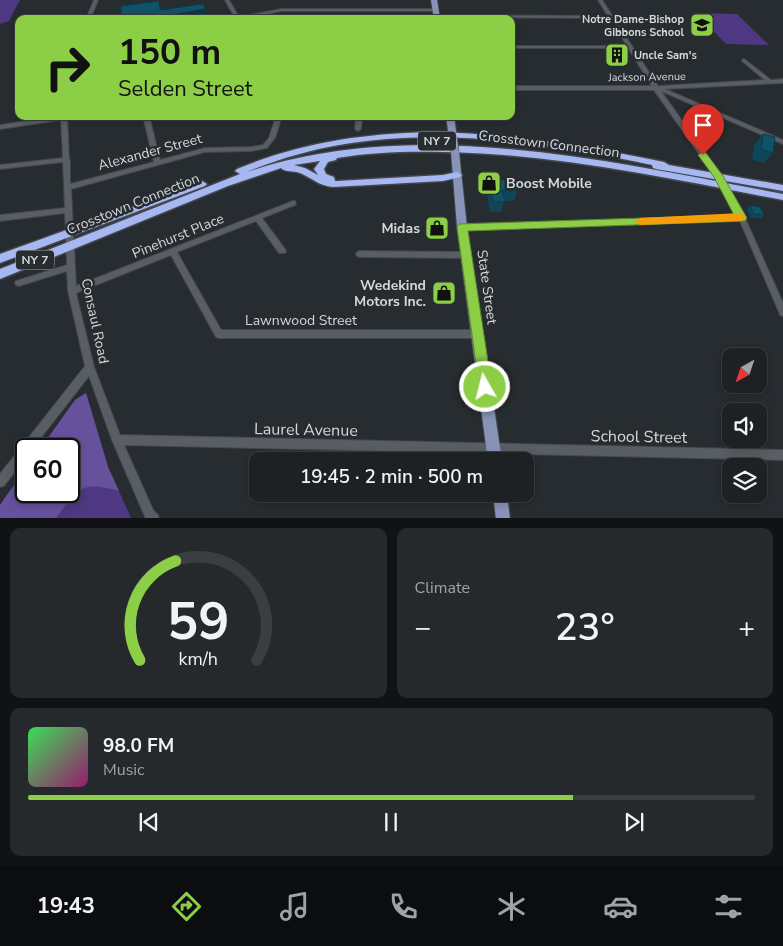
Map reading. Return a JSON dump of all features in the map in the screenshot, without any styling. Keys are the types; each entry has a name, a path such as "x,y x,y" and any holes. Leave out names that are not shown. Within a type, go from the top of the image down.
{"highway":[{"path":"238,175 275,157 331,143 404,136 528,140 700,173"},
{"name":"Crosstown Connection","path":"0,259 282,158 328,148 384,141 429,140 478,143 583,155 700,173 720,181 783,197"},
{"name":"Crosstown Connection","path":"0,274 238,175 331,154 436,148 538,155 783,188"},
{"path":"361,151 325,160 319,168 319,172 323,176 340,181 443,174 457,175"},
{"path":"238,175 294,167 305,170 325,183 339,184 443,178 457,175"}],"main road":[{"path":"434,0 436,15"},
{"name":"State Street","path":"451,120 462,227 494,452"},
{"path":"501,502 503,518"}],"street":[{"path":"90,15 96,0"},
{"path":"227,0 234,15"},
{"path":"600,0 656,88 720,181 742,218 783,312"},
{"path":"253,15 281,10 436,15"},
{"path":"515,16 611,17"},
{"path":"515,47 629,47"},
{"path":"744,60 770,82"},
{"name":"Jackson Avenue","path":"515,88 656,88 783,81"},
{"path":"656,88 783,142"},
{"path":"0,127 45,120"},
{"name":"Consaul Road","path":"64,120 71,234 70,267 72,291 90,367 117,440 149,514 154,518"},
{"path":"147,120 157,162"},
{"name":"Alexander Street","path":"68,187 206,150 251,149 265,146 272,138 278,120"},
{"path":"358,130 359,120"},
{"path":"0,167 67,160"},
{"name":"Pinehurst Place","path":"72,291 293,203"},
{"path":"0,218 69,210"},
{"path":"256,217 282,252"},
{"path":"462,227 742,218"},
{"name":"Lawnwood Street","path":"173,252 219,334 477,334"},
{"path":"360,254 467,255"},
{"path":"19,283 70,267"},
{"path":"1,480 90,367"},
{"name":"Laurel Avenue","path":"117,440 419,452"},
{"name":"School Street","path":"534,455 783,454"}],"shaded area":[{"path":"0,0 20,0 9,21 0,24"},
{"path":"696,13 737,14 769,45 726,44"},
{"path":"86,393 108,467 131,518 0,518 0,505 15,484 15,503 80,503 80,438 48,438 75,400"},
{"path":"86,393 108,467 119,491 96,486 80,490 80,438 48,438 75,400"},
{"path":"15,484 15,503 68,503 56,518 0,518 0,505"}],"building":[{"path":"159,1 160,10 203,4 205,9 173,15 121,15 121,6"},
{"path":"763,134 775,137 773,153 761,149"},
{"path":"488,180 514,180 517,190 502,190 505,202 493,202"},
{"path":"750,205 760,207 764,215 754,214"}],"slow traffic":[{"path":"640,222 741,217"}],"place":[{"name":"Notre Dame-Bishop Gibbons School","path":"702,25"},
{"name":"Uncle Sam's","path":"617,55"},
{"name":"Boost Mobile","path":"489,183"},
{"name":"Midas","path":"437,228"},
{"name":"Wedekind Motors Inc.","path":"444,293"}],"route":[{"path":"485,387 462,227 742,218 718,176 703,155"}]}
